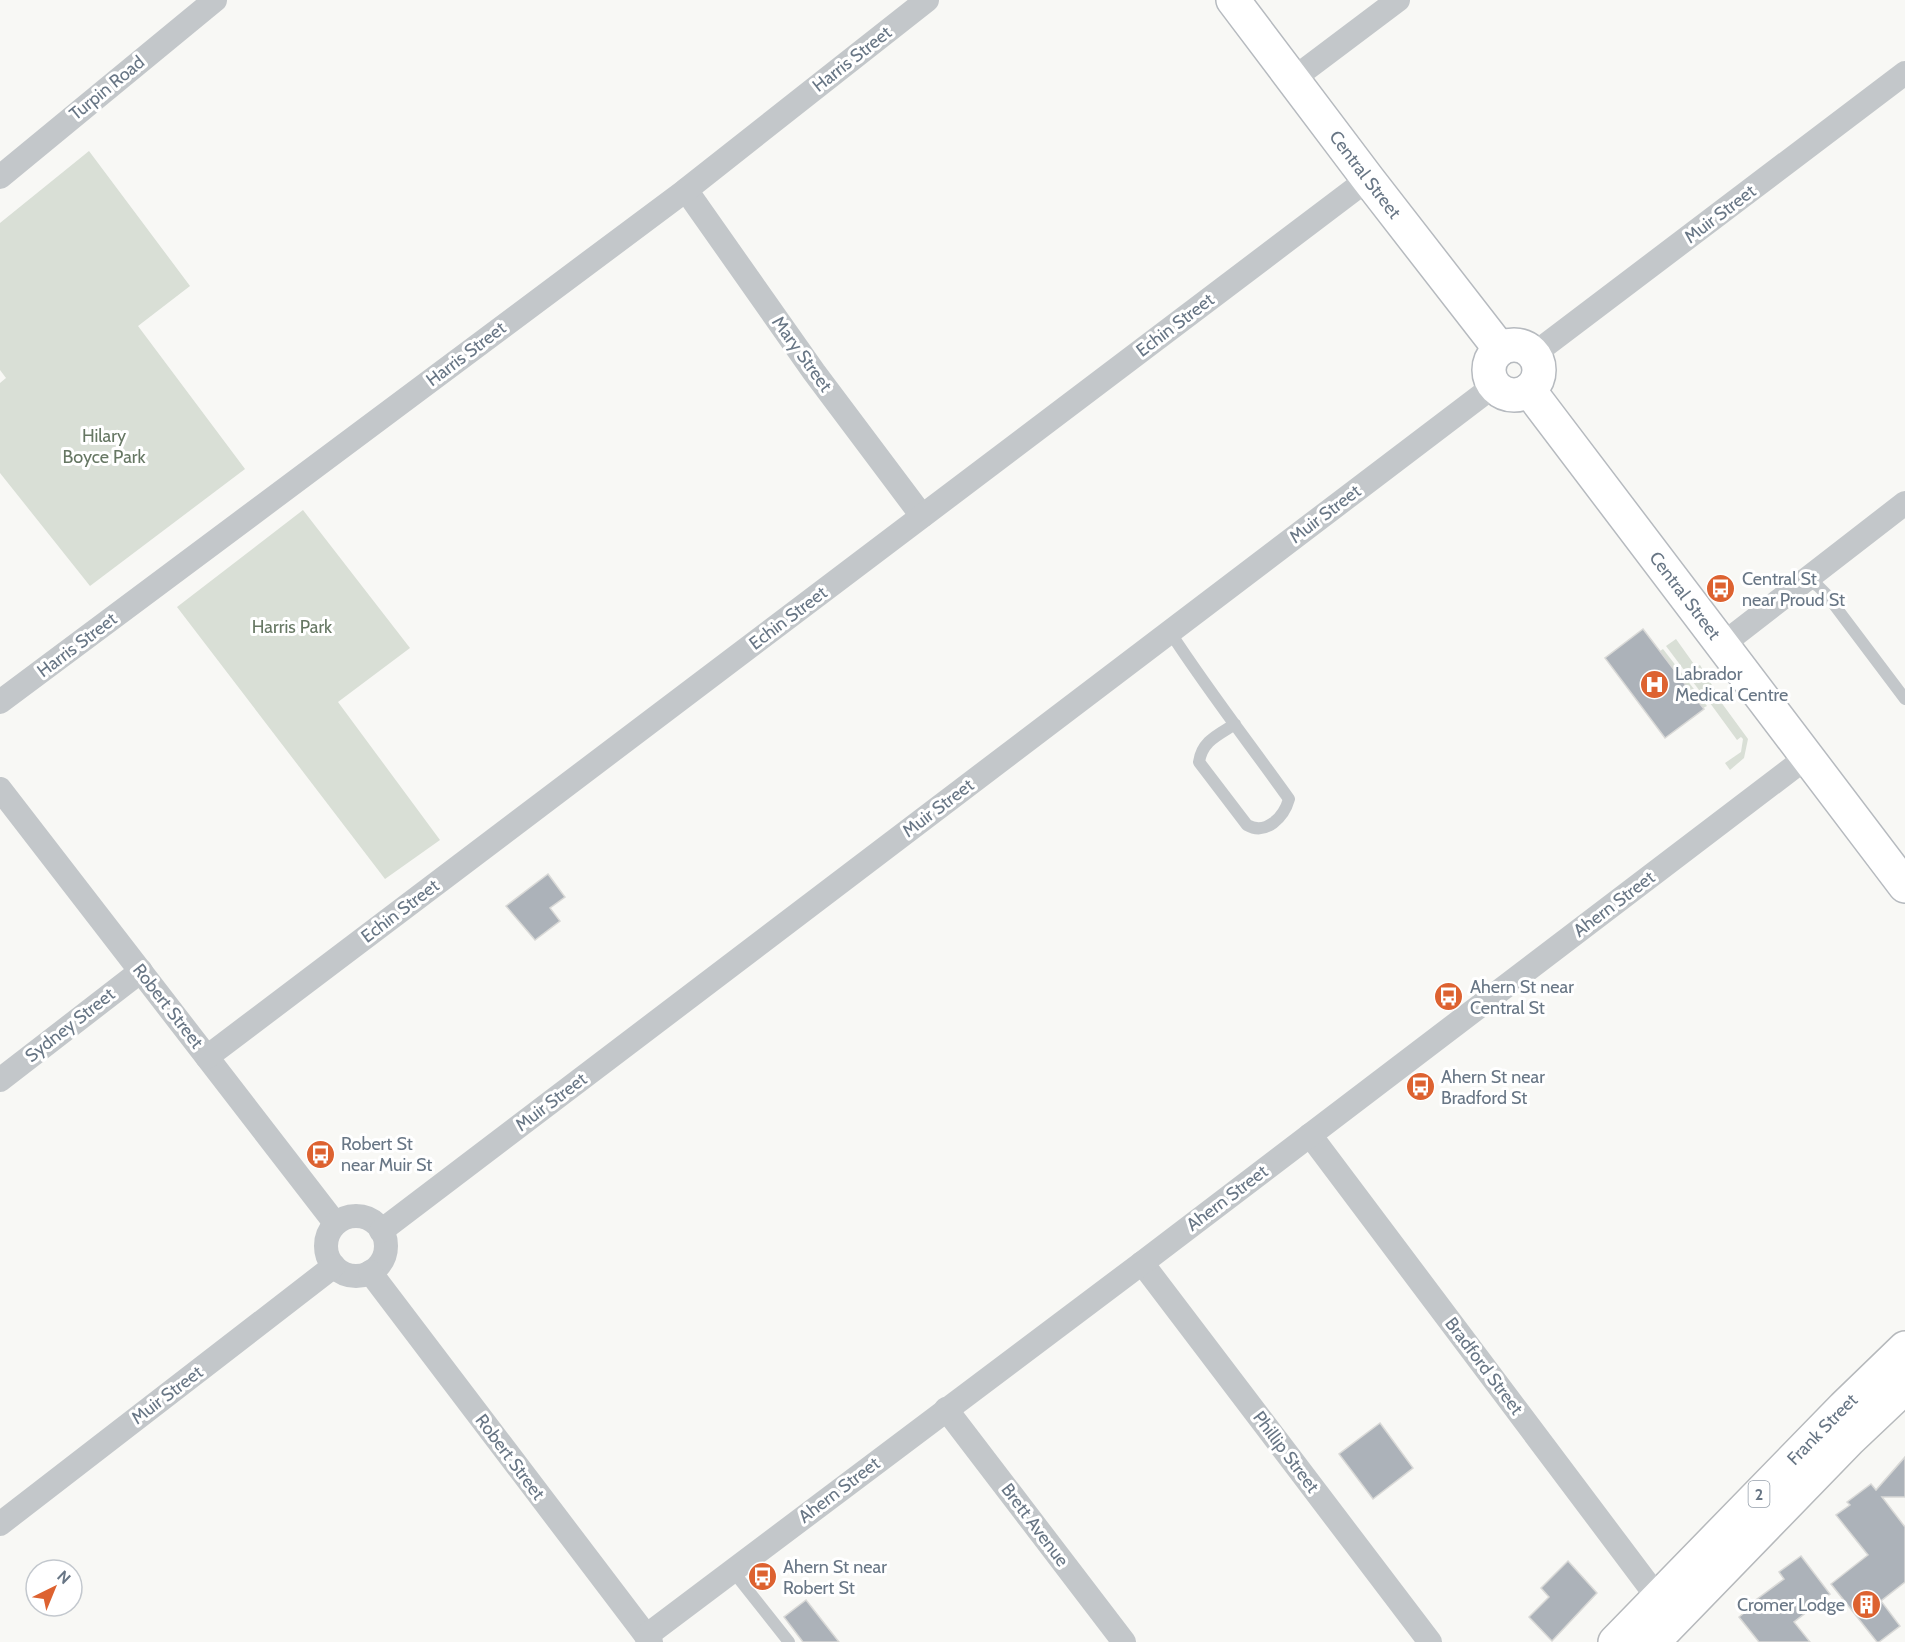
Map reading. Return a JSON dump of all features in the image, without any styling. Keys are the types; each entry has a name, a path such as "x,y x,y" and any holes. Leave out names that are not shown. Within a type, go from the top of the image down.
{"main road":[{"name":"Central Street","path":"1233,0 1500,349"},
{"path":"1520,345 1534,354 1539,368 1538,376 1535,384 1529,390 1523,393 1508,394 1495,386 1489,371 1490,363 1500,349 1520,345"},
{"name":"Central Street","path":"1529,390 1905,886"},
{"name":"Frank Street","path":"1615,1642 1844,1407 1905,1348"},
{"name":"Frank Street","path":"1653,1642 1849,1440 1905,1387"}],"street":[{"name":"Harris Street","path":"0,702 686,190 927,0"},
{"path":"1293,79 1398,0"},
{"name":"Turpin Road","path":"0,177 201,4"},
{"name":"Muir Street","path":"1534,354 1905,73"},
{"name":"Echin Street","path":"207,1057 1368,179"},
{"name":"Mary Street","path":"686,190 814,372 922,516"},
{"name":"Muir Street","path":"381,1231 1495,386"},
{"path":"1723,644 1905,503"},
{"name":"Ahern Street","path":"648,1639 732,1570 1142,1263 1807,757"},
{"name":"Robert Street","path":"0,789 335,1223"},
{"name":"Sydney Street","path":"0,1080 141,971"},
{"name":"Bradford Street","path":"1310,1135 1658,1598"},
{"path":"353,1216 363,1216 372,1220 381,1231 386,1244 381,1263 370,1272 355,1276 345,1274 334,1266 326,1251 326,1241 335,1223 353,1216"},
{"name":"Phillip Street","path":"1142,1263 1430,1642"},
{"name":"Muir Street","path":"0,1524 334,1266"},
{"name":"Robert Street","path":"370,1272 648,1639"},
{"name":"Brett Avenue","path":"946,1408 1124,1642"}],"lane":[{"path":"1806,580 1818,586 1826,594 1905,699"},
{"path":"1170,632 1186,657 1235,723 1289,799 1286,811 1265,828 1254,829 1247,825 1199,762 1200,751 1205,744 1235,723"},
{"path":"732,1570 789,1642"}],"green space":[{"name":"Hilary Boyce Park","path":"89,151 190,286 138,326 245,469 90,586 0,473 0,383 6,378 0,370 0,223"},
{"name":"Harris Park","path":"303,510 410,648 338,702 440,840 385,879 177,607"},
{"path":"1676,639 1696,667 1700,665 1715,690 1705,698 1666,646"},
{"path":"1663,649 1707,706 1703,708 1660,651"},
{"path":"1718,698 1748,739 1744,758 1730,770 1725,763 1741,752 1743,739 1741,737 1737,740 1710,703"}],"building":[{"name":"Labrador Medical Centre","path":"1643,629 1704,709 1665,738 1605,658"},
{"path":"548,874 565,897 550,908 560,921 535,940 506,906"},
{"path":"1380,1423 1413,1468 1373,1499 1339,1454"},
{"path":"1905,1457 1905,1497 1882,1497 1905,1527 1905,1582 1881,1601 1900,1626 1877,1642 1831,1584 1868,1555 1836,1515 1850,1505 1847,1502 1871,1484 1876,1490"},
{"path":"1801,1556 1830,1594 1794,1622 1810,1642 1759,1642 1739,1617 1750,1608 1749,1605 1784,1579 1779,1572"},
{"path":"1568,1561 1597,1593 1552,1641 1529,1617 1549,1597 1541,1588"},
{"path":"806,1600 839,1642 803,1642 784,1617"}],"place":[{"name":"Central St near Proud St","path":"1721,589"},
{"name":"Labrador Medical Centre","path":"1654,684"},
{"name":"Ahern St near Central St","path":"1449,997"},
{"name":"Ahern St near Bradford St","path":"1420,1087"},
{"name":"Robert St near Muir St","path":"320,1154"},
{"name":"Ahern St near Robert St","path":"762,1577"},
{"name":"Cromer Lodge","path":"1866,1605"}]}
